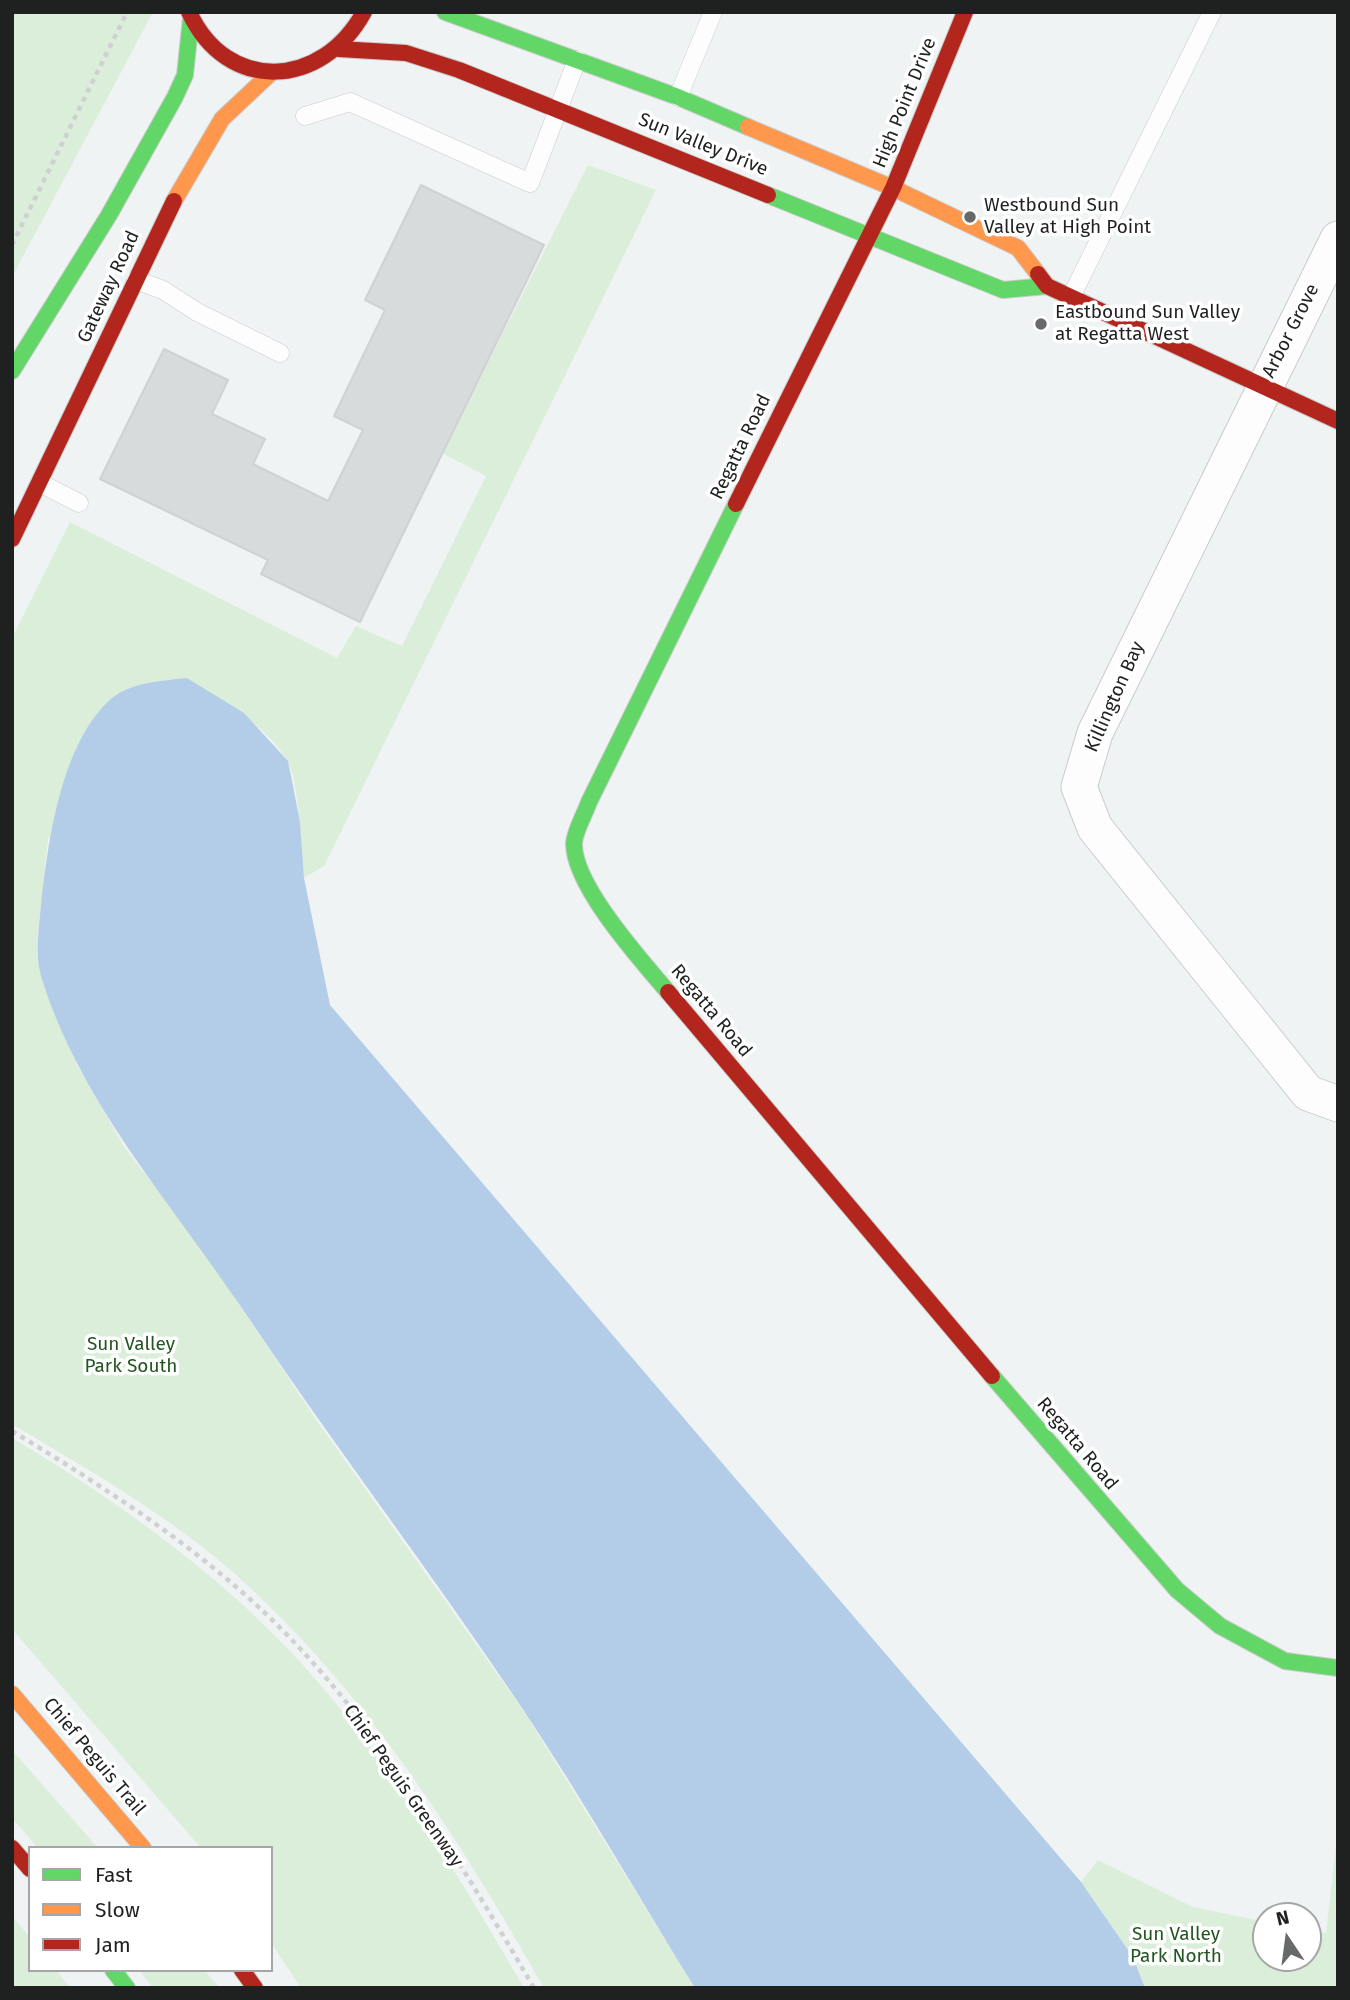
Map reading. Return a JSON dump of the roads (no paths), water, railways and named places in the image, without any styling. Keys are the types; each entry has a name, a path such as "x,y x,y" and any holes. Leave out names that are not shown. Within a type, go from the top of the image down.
{"street":[{"name":"Gateway Road","path":"190,15 205,39 224,56 247,68 272,72 307,67 339,49 354,32 364,12"},
{"name":"Sun Valley Drive","path":"445,12 678,97 893,188 1018,248 1047,286 1338,421"},
{"name":"High Point Drive","path":"882,210 965,12"},
{"name":"Gateway Road","path":"12,370 109,215 175,97 185,75 190,15"},
{"name":"Sun Valley Drive","path":"339,49 406,53 559,109 1003,290 1047,286"},
{"name":"Gateway Road","path":"12,539 163,220 202,149 222,119 272,72"},
{"name":"Regatta Road","path":"882,210 589,802 574,842 581,873 631,949 1112,1518 1177,1590 1220,1626 1285,1661 1338,1668"},
{"name":"Arbor Grove","path":"1263,386 1338,239"},
{"name":"Killington Bay","path":"1263,386 1095,733 1079,787 1095,828 1308,1093 1338,1104"},
{"name":"Chief Peguis Trail","path":"12,1694 142,1846"},
{"path":"12,1848 28,1867"},
{"path":"115,1972 127,1988"},
{"path":"244,1972 256,1988"}],"lane":[{"path":"678,97 713,12"},
{"path":"1071,297 1212,12"},
{"path":"305,116 350,102 530,183 577,60"},
{"path":"136,280 163,290 197,312 280,353"},
{"path":"40,483 79,503"}],"water":[{"path":"187,678 244,713 288,761 300,822 304,878 330,1005 1081,1882 1133,1957 1145,1988 695,1988 524,1711 127,1146 101,1106 57,1021 41,976 38,941 48,852 69,767 94,718 111,699 137,686"}],"place":[{"name":"Westbound Sun Valley at High Point","path":"970,217"},
{"name":"Eastbound Sun Valley at Regatta West","path":"1041,324"}],"park label":[{"name":"Sun Valley Park South","path":"131,1356"},
{"name":"Sun Valley Park North","path":"1176,1946"}]}
